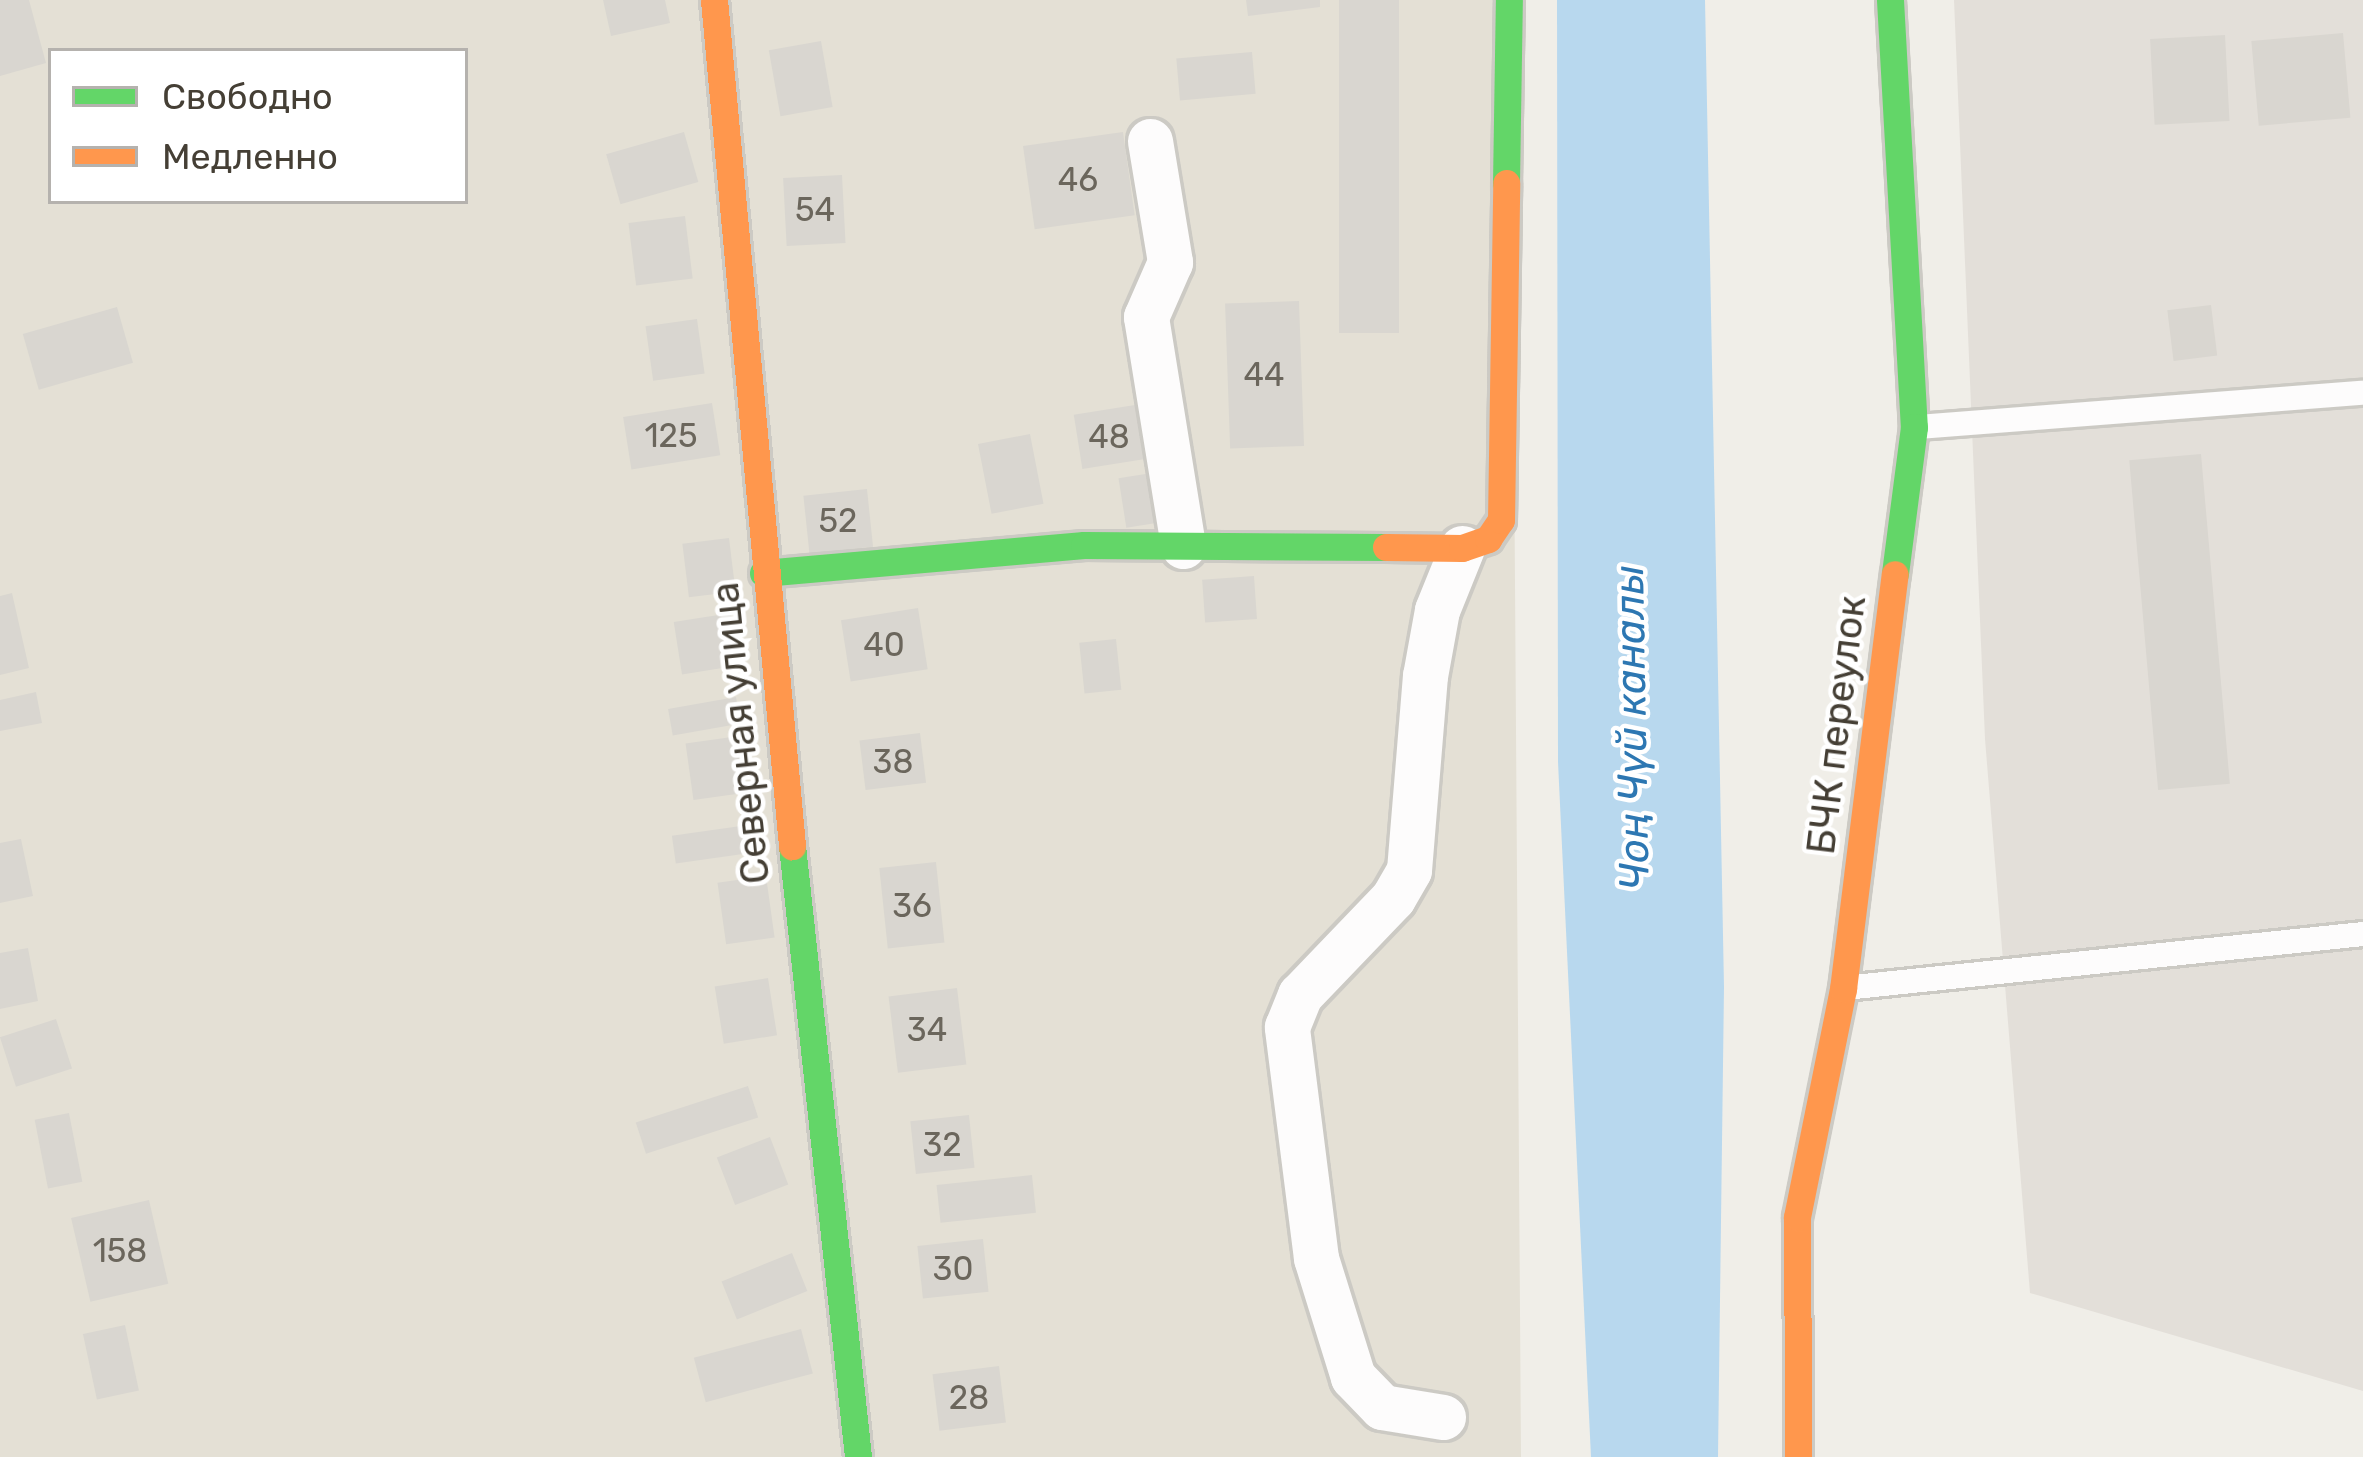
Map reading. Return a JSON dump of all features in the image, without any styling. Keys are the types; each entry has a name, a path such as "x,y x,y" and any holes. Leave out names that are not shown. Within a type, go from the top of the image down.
{"street":[{"name":"Северная улица","path":"714,0 763,573 858,1457"},
{"path":"763,573 1084,545 1462,548 1483,543 1501,520 1509,0"},
{"name":"БЧК переулок","path":"1798,1457 1797,1216 1843,989 1914,427 1890,0"},
{"path":"1150,141 1170,262 1146,317 1184,546"},
{"path":"1443,1417 1382,1407 1353,1378 1316,1258 1287,1027 1300,995 1393,898 1409,870 1424,676 1437,610 1462,548"}],"lane":[{"path":"1914,427 2363,393"},
{"path":"1843,989 2363,934"}],"shaded area":[{"path":"0,0 1511,0 1521,1457 0,1457"},
{"path":"1954,0 2363,0 2363,1391 2030,1293 1985,739"}],"water":[{"name":"Чоң Чүй каналы","path":"1557,0 1705,0 1724,987 1718,1457 1591,1457 1558,762"}],"building":[{"path":"0,0 29,0 46,63 0,76"},
{"path":"603,0 665,0 670,23 611,36"},
{"path":"1246,0 1320,0 1320,7 1248,16"},
{"path":"1339,0 1399,0 1399,333 1339,333"},
{"path":"2343,33 2350,118 2259,126 2251,41"},
{"path":"2225,35 2230,121 2155,125 2150,39"},
{"path":"821,41 833,107 780,116 769,50"},
{"path":"1252,52 1256,94 1180,100 1176,59"},
{"path":"684,132 698,182 620,204 606,154"},
{"path":"1123,132 1135,215 1035,229 1023,146"},
{"path":"842,175 846,243 787,246 783,178"},
{"path":"685,216 693,279 636,285 628,223"},
{"path":"1299,301 1304,446 1230,448 1225,304"},
{"path":"2211,305 2217,356 2174,361 2167,310"},
{"path":"117,307 133,363 39,390 23,334"},
{"path":"697,319 705,373 653,381 646,326"},
{"path":"712,403 720,455 631,469 623,417"},
{"path":"1135,405 1144,459 1082,469 1074,415"},
{"path":"1030,434 1044,504 992,514 978,444"},
{"path":"2201,454 2230,784 2158,790 2129,460"},
{"path":"1158,472 1166,521 1126,528 1118,478"},
{"path":"867,489 873,547 809,553 803,496"},
{"path":"729,538 736,592 689,597 682,544"},
{"path":"1254,576 1257,619 1205,623 1202,580"},
{"path":"12,593 29,668 0,675 0,596"},
{"path":"918,608 928,669 851,681 841,620"},
{"path":"731,613 739,665 682,674 674,622"},
{"path":"1116,639 1121,690 1085,694 1079,643"},
{"path":"36,692 42,723 0,731 0,700"},
{"path":"736,697 741,724 673,736 668,709"},
{"path":"920,733 926,783 866,790 859,740"},
{"path":"739,736 747,792 693,800 686,744"},
{"path":"762,823 766,851 676,863 672,836"},
{"path":"21,839 33,896 0,903 0,843"},
{"path":"936,862 944,943 888,949 879,868"},
{"path":"766,876 775,937 726,944 717,883"},
{"path":"28,948 38,1001 0,1009 0,953"},
{"path":"768,978 777,1035 724,1044 715,986"},
{"path":"957,988 966,1064 898,1073 889,996"},
{"path":"56,1019 72,1068 16,1087 0,1037"},
{"path":"748,1086 758,1117 646,1154 636,1122"},
{"path":"69,1113 82,1182 48,1188 35,1120"},
{"path":"969,1115 975,1168 916,1174 910,1121"},
{"path":"770,1137 788,1185 735,1205 717,1157"},
{"path":"1032,1175 1036,1213 940,1223 937,1185"},
{"path":"149,1200 168,1284 90,1302 71,1218"},
{"path":"983,1239 989,1292 923,1299 917,1246"},
{"path":"792,1253 807,1291 737,1319 722,1281"},
{"path":"125,1325 139,1391 97,1399 83,1334"},
{"path":"801,1329 813,1373 706,1402 694,1358"},
{"path":"999,1366 1006,1423 939,1431 932,1374"}],"traffic: fast":[{"path":"1506,183 1509,0"},
{"path":"1890,0 1914,427 1895,574"},
{"path":"763,573 1084,545 1386,547"},
{"path":"792,846 858,1457"}],"traffic: slow":[{"path":"714,0 792,846"},
{"path":"1386,547 1462,548 1488,539 1501,520 1506,183"},
{"path":"1798,1457 1797,1217 1843,989 1895,574"}]}
